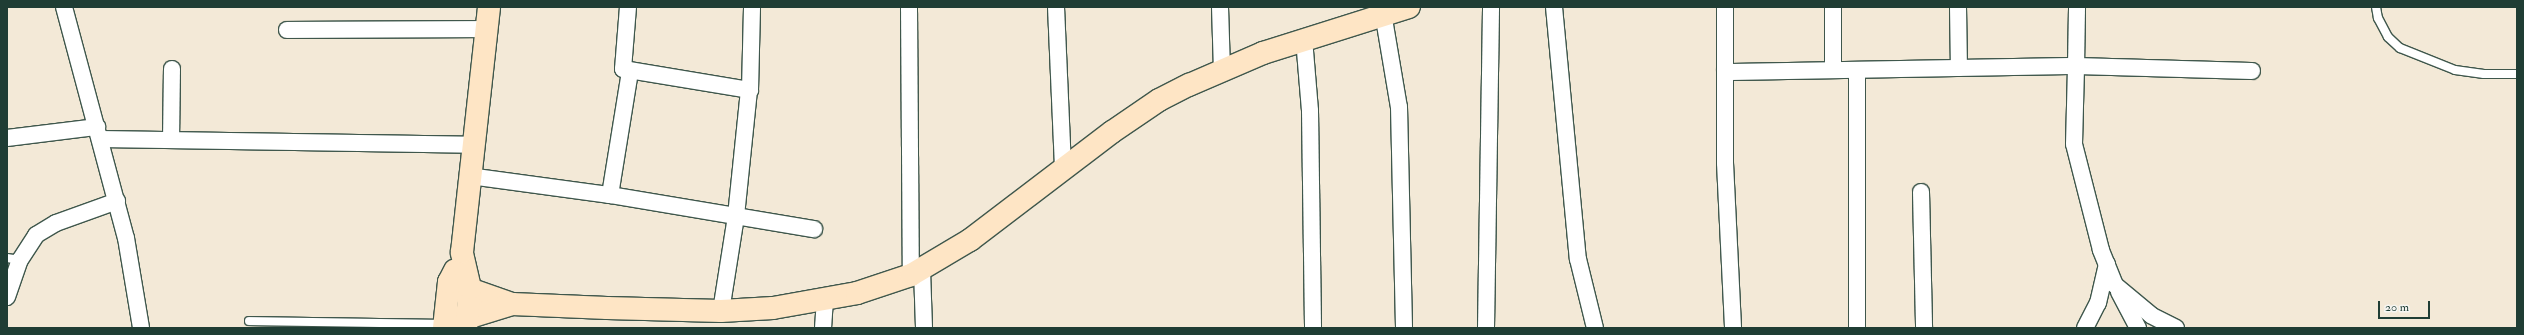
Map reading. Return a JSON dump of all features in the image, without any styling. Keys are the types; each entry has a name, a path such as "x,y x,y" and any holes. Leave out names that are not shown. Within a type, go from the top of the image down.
{"street":[{"path":"64,7 126,238 141,328"},
{"path":"466,323 460,285 462,252 472,145 489,7"},
{"path":"628,7 623,69 749,90"},
{"path":"721,311 736,216 749,90 752,7"},
{"path":"909,7 917,273 924,328"},
{"path":"1056,7 1063,167"},
{"path":"1220,7 1222,71"},
{"path":"460,285 512,304 721,311 772,308 824,301 857,294 917,273 970,240 1063,167 1159,100 1222,71 1304,39 1382,11 1409,7"},
{"path":"1486,328 1491,7"},
{"path":"1554,7 1578,259 1595,328"},
{"path":"1725,7 1725,163 1733,328"},
{"path":"1833,7 1833,70"},
{"path":"1958,7 1959,68"},
{"path":"2077,7 2074,144 2107,264 2115,285 2138,328"},
{"path":"1382,11 1399,107 1404,328"},
{"path":"287,30 486,29"},
{"path":"1304,39 1310,111 1313,328"},
{"path":"1725,72 2076,66 2252,71"},
{"path":"171,140 172,69"},
{"path":"1857,70 1857,328"},
{"path":"610,195 630,71"},
{"path":"7,138 98,133 171,140 472,145"},
{"path":"469,176 610,195 814,229"},
{"path":"1921,192 1924,328"},
{"path":"7,297 14,259 36,235 56,223 116,201"},
{"path":"2085,328 2098,303 2107,264"},
{"path":"460,285 444,326 466,323 512,304"},
{"path":"2115,285 2151,314 2176,328"},
{"path":"823,328 824,301"}],"lane":[{"path":"2376,7 2378,18 2388,37 2400,48 2455,70 2484,74 2517,74"},
{"path":"249,321 444,326"}]}
